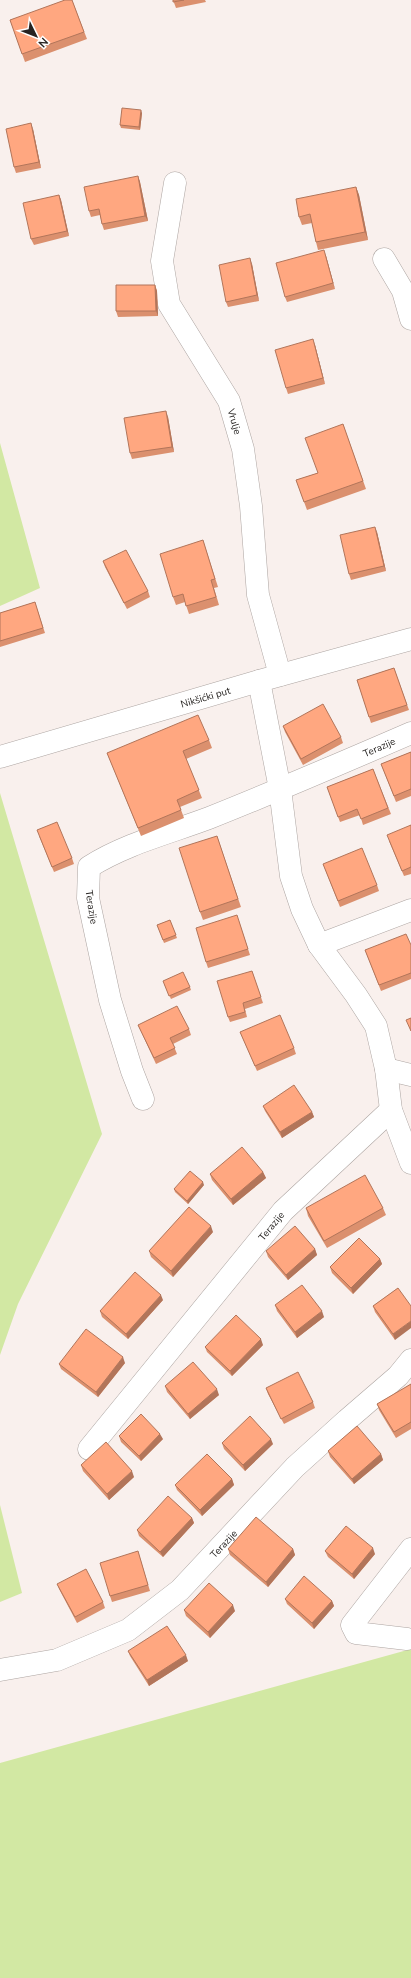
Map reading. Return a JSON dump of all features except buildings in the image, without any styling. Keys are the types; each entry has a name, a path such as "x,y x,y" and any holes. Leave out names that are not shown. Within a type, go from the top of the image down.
{"street":[{"name":"Vrulje","path":"175,183 162,261 170,304 229,400 243,449 251,506 258,595 280,675"},
{"path":"384,259 403,292 411,319"},
{"name":"Nikšićki put","path":"0,757 258,681 411,639"},
{"path":"258,681 280,789 291,876 302,909 319,945 356,995 376,1026 386,1069 391,1110 411,1163"},
{"name":"Terazije","path":"143,1099 132,1071 110,1000 88,898 89,867 108,855 209,818 411,733"},
{"path":"319,945 411,910"},
{"path":"386,1069 411,1075"},
{"name":"Terazije","path":"89,1449 284,1211 391,1110"},
{"name":"Terazije","path":"0,1670 57,1660 128,1630 180,1590 295,1467 398,1376 411,1360"},
{"path":"407,1639 356,1633 352,1625 411,1549"}],"green space":[{"path":"0,443 40,588 0,606"},
{"path":"0,793 102,1134 18,1304 0,1355"},
{"path":"0,1505 22,1593 0,1602"},
{"path":"411,1649 411,1978 0,1978 0,1763"}]}
